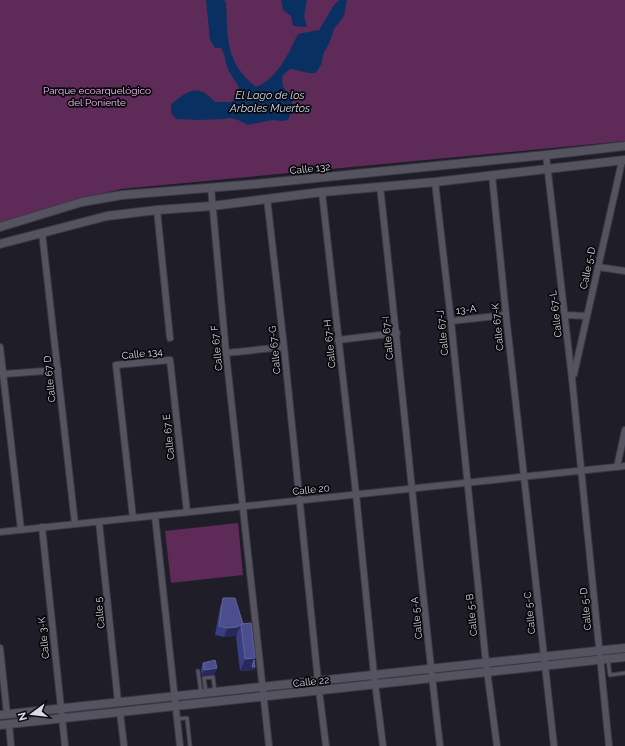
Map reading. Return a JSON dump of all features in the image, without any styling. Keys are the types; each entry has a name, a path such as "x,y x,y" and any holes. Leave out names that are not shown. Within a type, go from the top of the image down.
{"street":[{"name":"Calle 132","path":"0,227 82,202 116,196 211,188 625,146"},
{"name":"Calle 67-L","path":"546,155 582,471"},
{"path":"0,244 106,216 212,206 268,198 380,186 435,182 624,160"},
{"name":"Calle 5-D","path":"572,379 624,160"},
{"name":"Calle 67-K","path":"492,175 523,477"},
{"name":"Calle 67-J","path":"435,182 468,483"},
{"name":"Calle 67-I","path":"380,186 413,488"},
{"name":"Calle 67 F","path":"211,188 226,353 244,506"},
{"name":"Calle 67-H","path":"322,192 356,494"},
{"name":"Calle 67-G","path":"268,198 300,500"},
{"path":"157,210 170,338"},
{"name":"Calle 67 D","path":"42,232 75,524"},
{"path":"598,267 625,271"},
{"name":"13-A","path":"451,321 506,315"},
{"path":"565,315 587,316"},
{"path":"338,340 397,333"},
{"path":"0,347 21,530"},
{"path":"226,353 284,347"},
{"name":"Calle 134","path":"132,518 116,365 170,360"},
{"name":"Calle 67 E","path":"170,360 187,512"},
{"path":"4,374 58,370"},
{"path":"617,467 625,430"},
{"name":"Calle 20","path":"0,532 625,466"},
{"name":"Calle 5-D","path":"582,471 599,651 604,659 610,746"},
{"name":"Calle 5-C","path":"523,477 554,746"},
{"name":"Calle 5-B","path":"468,483 496,746"},
{"name":"Calle 5-A","path":"413,488 440,746"},
{"path":"356,494 374,675 383,746"},
{"path":"300,500 318,681"},
{"path":"244,506 269,746"},
{"path":"155,516 180,746"},
{"name":"Calle 5","path":"99,522 118,702"},
{"name":"Calle 3-K","path":"42,528 65,746"},
{"path":"0,648 4,714"},
{"name":"Calle 22","path":"4,714 625,648"},
{"name":"Calle 22","path":"0,725 625,657"},
{"path":"319,690 326,746"},
{"path":"120,712 124,746"},
{"path":"9,724 11,746"}],"lane":[{"path":"604,659 610,675 625,673"},
{"path":"198,671 204,693"},
{"path":"204,693 204,678 213,677 215,692"},
{"path":"177,719 187,718 190,746"}],"green space":[{"name":"Parque ecoarquelógico del Poniente","path":"0,0 625,0 625,141 121,189 65,203 0,223"},
{"path":"238,523 243,575 171,583 165,531"}],"water":[{"name":"El Lago de los Arboles Muertos","path":"206,0 224,0 226,3 228,39 233,59 246,78 256,87 270,78 282,65 298,34 319,30 334,5 339,0 347,0 344,16 334,29 323,55 322,63 316,73 290,69 282,76 283,87 293,98 288,120 272,120 248,125 230,118 199,120 176,119 171,113 171,104 188,92 203,92 215,102 230,102 236,99 239,87 227,67 221,48 215,48 210,40"},
{"path":"281,0 307,0 304,16 307,27 293,26 291,16 283,10"}],"building":[{"path":"223,598 235,598 243,624 237,627 227,628 219,626"},
{"path":"251,623 255,658 245,659 241,624"},
{"path":"215,660 217,668 204,670 203,663"},
{"path":"254,660 255,667 252,667"}]}
